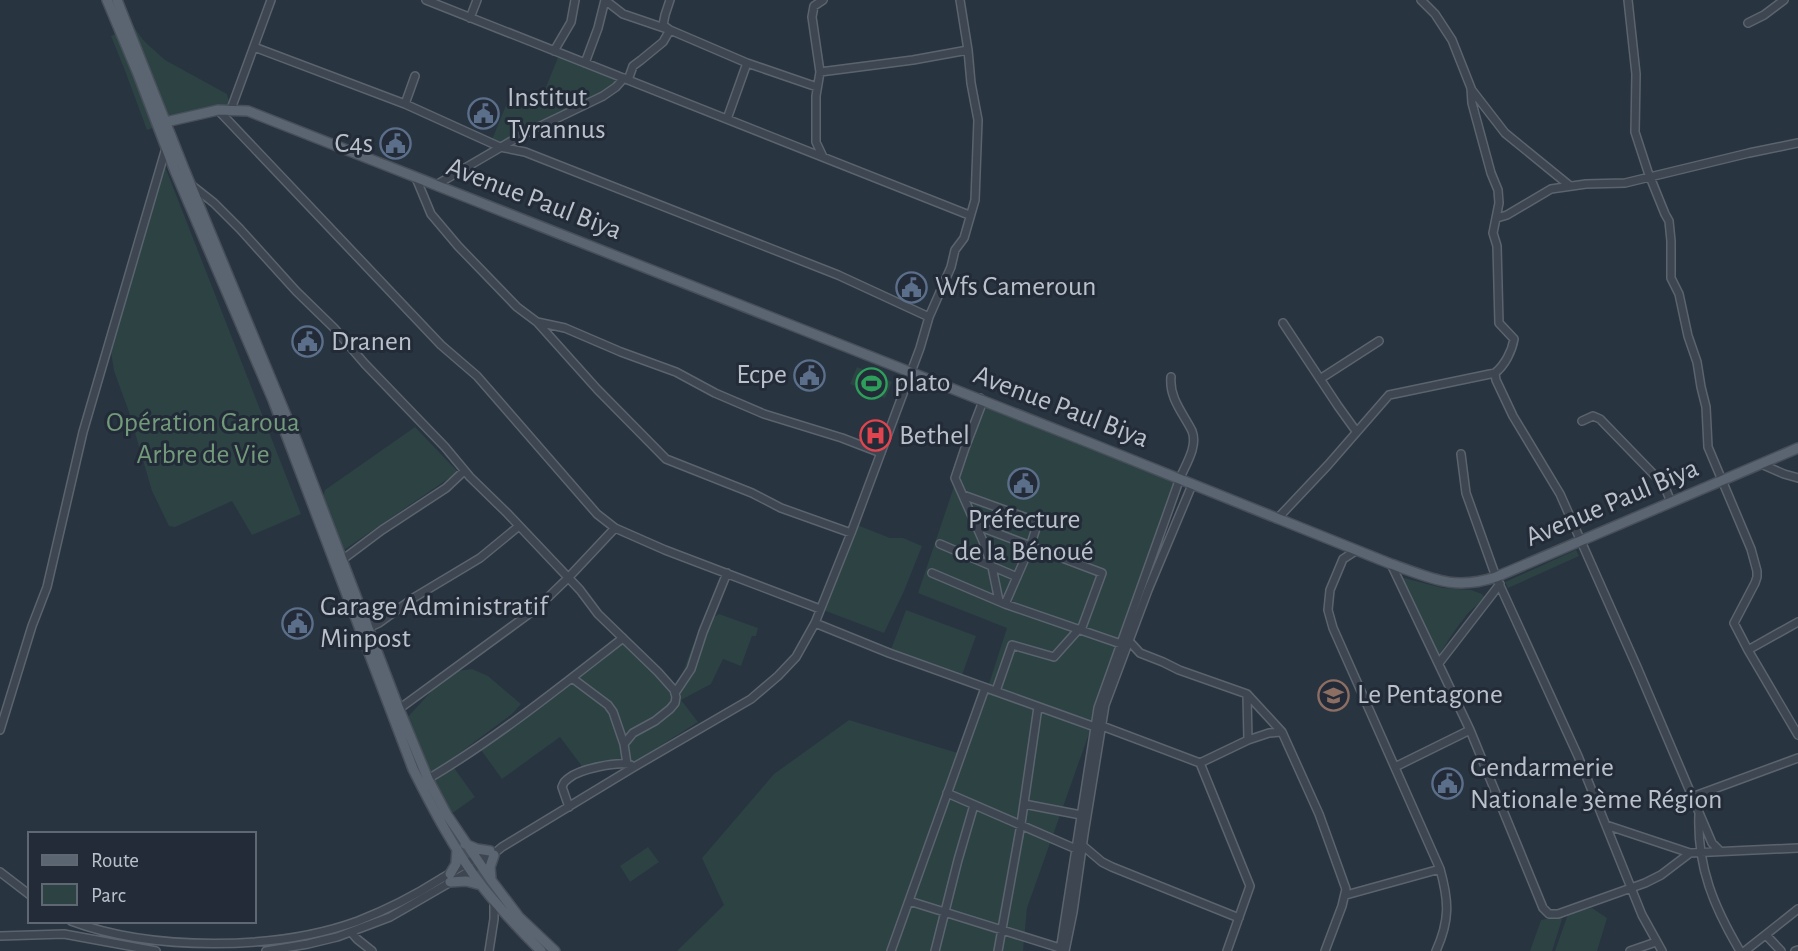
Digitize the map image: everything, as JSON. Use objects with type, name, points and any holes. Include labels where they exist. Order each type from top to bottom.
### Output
[{"type":"main road","points":[[107,0],[162,126],[172,138],[260,351],[399,709],[428,779],[461,845],[450,878],[481,884]]},
{"type":"main road","points":[[117,0],[162,126],[166,148],[273,400],[410,762],[433,809],[461,845],[481,884],[510,920],[541,951]]},
{"type":"main road","name":"Avenue Paul Biya","points":[[162,126],[218,110],[248,111],[1180,478],[1391,564],[1427,577],[1458,584],[1498,581],[1581,541],[1798,448]]},
{"type":"main road","points":[[172,138],[183,120]]},
{"type":"main road","points":[[461,845],[492,853],[491,880]]},
{"type":"main road","points":[[473,864],[491,880],[519,917],[555,951]]},
{"type":"street","points":[[231,109],[271,0]]},
{"type":"street","points":[[426,0],[970,215]]},
{"type":"street","points":[[470,18],[477,0]]},
{"type":"street","points":[[554,51],[570,22],[575,0]]},
{"type":"street","points":[[585,63],[606,0],[623,14],[670,30],[747,63],[817,87]]},
{"type":"street","points":[[670,0],[663,25],[670,30]]},
{"type":"street","points":[[823,0],[814,6],[812,17],[820,72],[815,115],[816,142],[823,157]]},
{"type":"street","points":[[266,951],[285,949],[351,932],[390,917],[569,807],[630,765],[751,699],[796,657],[815,623],[911,373],[929,317],[956,250],[964,238],[975,200],[978,120],[960,0]]},
{"type":"street","points":[[1421,0],[1448,32],[1471,88],[1505,133],[1570,186]]},
{"type":"street","points":[[1628,0],[1636,74],[1635,132],[1650,176],[1670,221],[1671,278],[1679,295],[1688,336],[1698,362],[1700,387],[1706,407],[1708,447],[1751,549],[1757,571],[1757,577],[1734,623],[1798,735]]},
{"type":"street","points":[[1748,23],[1784,0]]},
{"type":"street","points":[[436,185],[500,147],[603,96],[626,79],[633,66],[663,42],[670,30]]},
{"type":"street","points":[[254,47],[405,104],[500,147],[525,152],[838,275],[929,317]]},
{"type":"street","points":[[820,72],[968,50]]},
{"type":"street","points":[[727,119],[747,63]]},
{"type":"street","points":[[405,104],[415,76]]},
{"type":"street","points":[[1277,519],[1389,395],[1495,373],[1502,367],[1513,346],[1514,339],[1499,323],[1497,246],[1493,233],[1497,218],[1498,190],[1472,103],[1471,88]]},
{"type":"street","points":[[218,110],[440,345],[477,376],[597,514],[615,528],[665,550],[820,609]]},
{"type":"street","points":[[1497,218],[1507,215],[1544,192],[1570,186],[1621,183],[1798,143]]},
{"type":"street","points":[[0,730],[47,587],[83,432],[166,148]]},
{"type":"street","points":[[416,177],[436,220],[492,282],[537,322],[597,389],[666,459],[752,493],[781,508],[850,533]]},
{"type":"street","points":[[190,184],[240,229],[445,447],[464,471],[568,578],[598,614],[658,671],[675,693]]},
{"type":"street","points":[[537,322],[565,328],[676,372],[715,393],[764,414],[881,453]]},
{"type":"street","points":[[1283,323],[1356,431]]},
{"type":"street","points":[[1321,379],[1379,341]]},
{"type":"street","points":[[1495,373],[1513,416],[1551,478],[1581,541],[1712,843],[1720,851]]},
{"type":"street","points":[[1079,847],[1081,816],[1098,727],[1123,658],[1125,643],[1180,478],[1194,444],[1195,437],[1172,396],[1171,377]]},
{"type":"street","points":[[983,401],[956,478],[978,526],[1002,603]]},
{"type":"street","points":[[1582,421],[1593,416],[1601,419],[1664,485],[1671,502]]},
{"type":"street","points":[[1461,454],[1465,493],[1498,581],[1545,681],[1606,825],[1642,915],[1651,946]]},
{"type":"street","points":[[1761,464],[1798,478]]},
{"type":"street","points":[[342,560],[446,488],[464,471]]},
{"type":"street","points":[[909,901],[1063,950],[1098,727],[1098,708],[1192,485]]},
{"type":"street","points":[[963,495],[1038,522],[1017,578],[1002,603]]},
{"type":"street","points":[[368,628],[480,558],[519,526]]},
{"type":"street","points":[[978,526],[1102,573],[1080,630],[1054,657],[1012,645],[996,691]]},
{"type":"street","points":[[399,709],[537,608],[615,528]]},
{"type":"street","points":[[1339,542],[1343,559],[1330,590],[1329,616],[1440,869],[1448,907],[1436,951]]},
{"type":"street","points":[[940,544],[1017,578]]},
{"type":"street","points":[[1343,559],[1357,550]]},
{"type":"street","points":[[1391,564],[1470,730],[1543,908],[1549,914],[1558,914],[1632,889],[1661,874],[1690,853]]},
{"type":"street","points":[[624,744],[633,733],[655,721],[675,702],[675,693],[691,669],[727,573]]},
{"type":"street","points":[[932,573],[1002,603],[1125,643],[1140,653],[1190,674],[1247,694],[1282,732],[1345,883],[1346,895],[1325,951]]},
{"type":"street","points":[[1439,663],[1498,581]]},
{"type":"street","points":[[1748,650],[1798,622]]},
{"type":"street","points":[[815,623],[888,653],[1200,764],[1248,740],[1282,732]]},
{"type":"street","points":[[428,779],[505,727],[623,638]]},
{"type":"street","points":[[1123,658],[1140,653]]},
{"type":"street","points":[[572,677],[604,700],[613,712],[630,765]]},
{"type":"street","points":[[891,951],[985,688]]},
{"type":"street","points":[[1247,694],[1248,740]]},
{"type":"street","points":[[998,951],[1021,824],[1038,706]]},
{"type":"street","points":[[1395,767],[1470,730]]},
{"type":"street","points":[[1692,797],[1797,758]]},
{"type":"street","points":[[1200,764],[1250,886],[1227,951]]},
{"type":"street","points":[[569,807],[562,788],[575,774],[603,767],[630,765]]},
{"type":"street","points":[[947,793],[1079,847],[1112,867],[1239,918]]},
{"type":"street","points":[[1024,804],[1081,816]]},
{"type":"street","points":[[935,951],[974,805]]},
{"type":"street","points":[[1699,814],[1698,838],[1710,894],[1740,951]]},
{"type":"street","points":[[1606,825],[1690,853],[1798,848]]},
{"type":"street","points":[[1346,895],[1440,869]]},
{"type":"street","points":[[0,872],[28,893]]},
{"type":"street","points":[[76,923],[100,933],[140,941],[206,947],[268,944],[336,936],[359,921],[450,878]]},
{"type":"street","points":[[489,951],[494,901]]},
{"type":"street","points":[[1745,951],[1798,909]]},
{"type":"street","points":[[351,932],[372,951]]},
{"type":"street","points":[[0,936],[64,934],[156,951]]},
{"type":"street","points":[[1766,935],[1781,951]]},
{"type":"street","points":[[1630,951],[1651,946],[1662,951]]},
{"type":"green space","points":[[133,26],[144,41],[165,60],[227,94],[229,102],[226,108],[204,108],[147,130],[111,36]]},
{"type":"green space","points":[[559,55],[624,78],[616,87],[500,147],[491,142],[512,91],[540,102]]},
{"type":"green space","name":"Opération Garoua Arbre de Vie","points":[[164,164],[301,514],[252,535],[232,501],[175,527],[169,526],[152,491],[114,371],[111,351]]},
{"type":"green space","name":"plato","points":[[857,367],[892,382],[885,398],[850,384]]},
{"type":"green space","points":[[983,401],[1180,478],[1027,908],[1023,951],[677,951],[724,905],[702,858],[774,774],[849,720],[961,754],[987,690],[1007,628],[918,593]]},
{"type":"green space","points":[[415,427],[458,472],[338,554],[321,503],[325,490]]},
{"type":"green space","points":[[857,525],[890,538],[903,538],[922,546],[884,633],[823,610]]},
{"type":"green space","points":[[1576,550],[1579,556],[1508,588],[1505,582]]},
{"type":"green space","points":[[1400,577],[1443,588],[1471,590],[1484,597],[1459,624],[1436,661]]},
{"type":"green space","points":[[906,610],[976,636],[961,678],[890,652]]},
{"type":"green space","points":[[719,614],[758,628],[756,636],[752,636],[741,666],[723,659],[711,684],[681,700],[698,722],[625,768],[582,769],[560,737],[502,779],[481,750],[478,742],[621,640],[674,691],[699,633]]},
{"type":"green space","points":[[472,669],[488,676],[521,704],[512,714],[430,775],[404,721],[438,684],[457,671]]},
{"type":"green space","points":[[452,765],[475,797],[454,812],[448,813],[431,778]]},
{"type":"green space","points":[[648,847],[659,862],[630,882],[620,866]]},
{"type":"green space","points":[[1592,908],[1607,918],[1597,951],[1555,951],[1568,914]]},
{"type":"green space","points":[[1563,916],[1552,951],[1530,951],[1541,920]]},
{"type":"place","name":"Institut Tyrannus","points":[[484,114]]},
{"type":"place","name":"C4s","points":[[396,144]]},
{"type":"place","name":"Wfs Cameroun","points":[[912,287]]},
{"type":"place","name":"Dranen","points":[[308,342]]},
{"type":"place","name":"Ecpe","points":[[810,375]]},
{"type":"place","name":"plato","points":[[871,383]]},
{"type":"place","name":"Bethel","points":[[876,436]]},
{"type":"place","name":"Préfecture de la Bénoué","points":[[1024,483]]},
{"type":"place","name":"Garage Administratif Minpost","points":[[297,623]]},
{"type":"place","name":"Le Pentagone","points":[[1334,695]]},
{"type":"place","name":"Gendarmerie Nationale 3ème Région","points":[[1447,784]]}]
